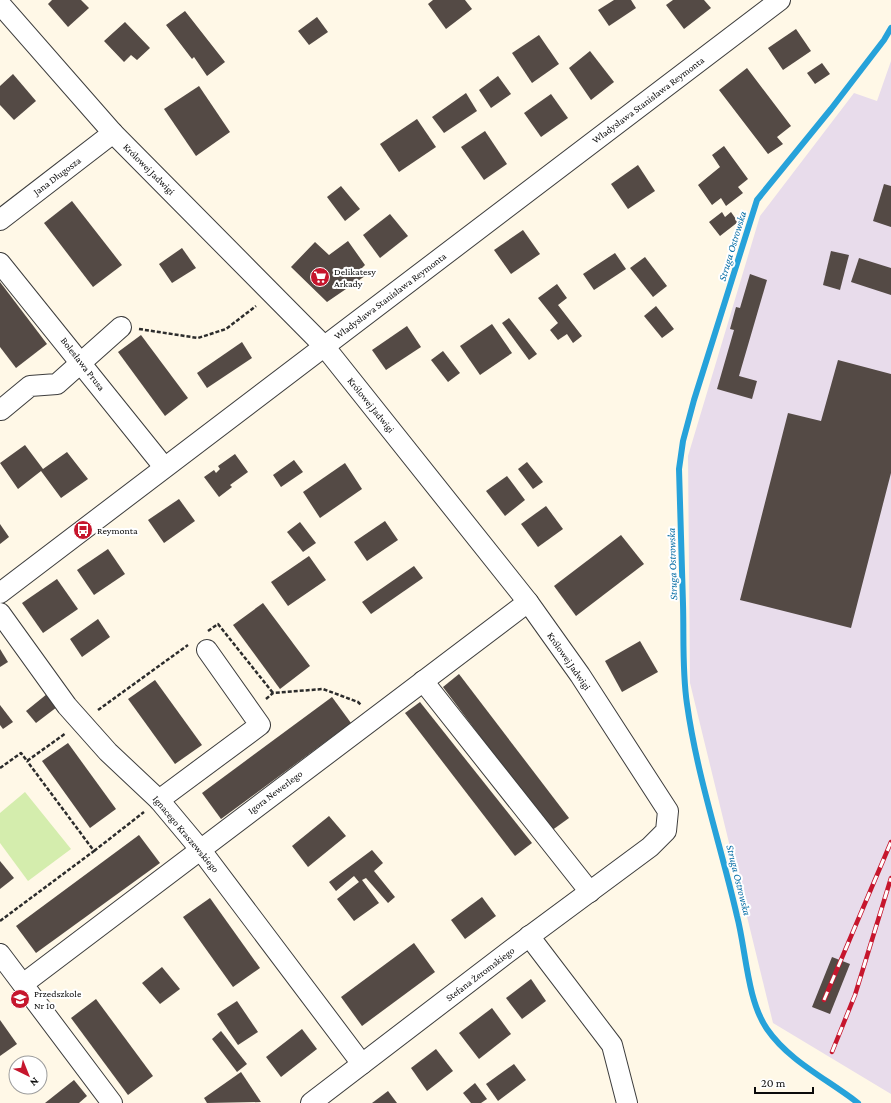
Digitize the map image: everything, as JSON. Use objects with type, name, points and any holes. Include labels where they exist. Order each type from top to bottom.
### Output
[{"type":"street","name":"Władysława Stanisława Reymonta","points":[[0,593],[780,0]]},
{"type":"street","name":"Królowej Jadwigi","points":[[0,4],[113,133],[324,346],[528,602],[580,675],[668,811],[666,831],[650,847]]},
{"type":"street","name":"Jana Długosza","points":[[0,220],[113,133]]},
{"type":"street","name":"Bolesława Prusa","points":[[0,263],[164,467]]},
{"type":"street","points":[[1,410],[30,386],[57,384],[121,327]]},
{"type":"street","name":"Igora Newerlego","points":[[23,984],[528,602]]},
{"type":"street","name":"Ignacego Kraszewskiego","points":[[0,613],[67,706],[108,752],[160,800],[200,849],[362,1064]]},
{"type":"street","points":[[160,800],[260,725],[202,641]]},
{"type":"street","points":[[424,681],[590,892]]},
{"type":"street","name":"Stefana Żeromskiego","points":[[311,1103],[529,936],[650,847]]},
{"type":"street","points":[[529,936],[612,1045],[627,1103]]},
{"type":"street","points":[[0,954],[112,1103]]},
{"type":"path","points":[[121,327],[198,338],[226,329],[255,306],[260,310]]},
{"type":"path","points":[[27,761],[81,722],[202,641],[218,624],[274,694]]},
{"type":"path","points":[[249,710],[274,694],[323,689],[358,702],[373,719]]},
{"type":"path","points":[[0,768],[21,753],[94,851]]},
{"type":"path","points":[[0,921],[160,800]]},
{"type":"shaded area","points":[[891,61],[891,1094],[773,1023],[690,683],[688,456],[760,216],[854,93],[877,101]]},
{"type":"green space","points":[[25,792],[71,849],[28,881],[0,843],[0,813]]},
{"type":"building","points":[[52,0],[81,0],[89,8],[68,27],[48,4]]},
{"type":"building","points":[[433,0],[465,0],[472,9],[446,29],[428,4]]},
{"type":"building","points":[[614,0],[631,0],[636,8],[609,26],[598,10]]},
{"type":"building","points":[[673,0],[704,0],[711,8],[684,29],[666,5]]},
{"type":"building","points":[[185,11],[225,62],[207,76],[194,57],[192,59],[166,25]]},
{"type":"building","points":[[317,17],[328,32],[309,45],[298,31]]},
{"type":"building","points":[[125,22],[150,48],[137,60],[131,55],[124,62],[104,41]]},
{"type":"building","points":[[796,29],[811,51],[783,70],[768,48]]},
{"type":"building","points":[[539,35],[559,64],[532,83],[512,53]]},
{"type":"building","points":[[590,51],[614,82],[591,100],[569,68]]},
{"type":"building","points":[[822,63],[830,74],[815,84],[807,73]]},
{"type":"building","points":[[747,68],[791,126],[777,137],[783,144],[768,154],[719,90]]},
{"type":"building","points":[[13,74],[36,101],[14,120],[0,105],[0,86]]},
{"type":"building","points":[[498,76],[511,94],[491,108],[479,90]]},
{"type":"building","points":[[199,86],[230,132],[196,156],[164,109]]},
{"type":"building","points":[[466,93],[477,111],[444,133],[432,117]]},
{"type":"building","points":[[551,94],[568,118],[541,137],[524,113]]},
{"type":"building","points":[[417,119],[436,147],[399,172],[380,144]]},
{"type":"building","points":[[485,131],[507,164],[484,180],[461,147]]},
{"type":"building","points":[[724,146],[748,179],[738,187],[743,193],[726,206],[721,198],[712,205],[698,185],[720,167],[712,155]]},
{"type":"building","points":[[638,165],[655,191],[628,209],[611,184]]},
{"type":"building","points":[[884,184],[891,186],[891,227],[873,221]]},
{"type":"building","points":[[341,186],[360,209],[345,221],[327,197]]},
{"type":"building","points":[[72,201],[122,265],[93,287],[44,223]]},
{"type":"building","points":[[722,212],[725,217],[731,212],[738,222],[720,236],[709,222]]},
{"type":"building","points":[[390,214],[408,236],[380,258],[363,235]]},
{"type":"building","points":[[523,230],[540,254],[511,274],[494,250]]},
{"type":"building","points":[[348,241],[365,265],[361,269],[365,276],[327,302],[291,267],[315,242],[329,255]]},
{"type":"building","points":[[182,248],[196,268],[172,283],[159,264]]},
{"type":"building","points":[[831,251],[849,255],[840,290],[823,285]]},
{"type":"building","points":[[615,253],[626,269],[594,290],[583,274]]},
{"type":"building","points":[[645,257],[667,286],[653,297],[630,268]]},
{"type":"building","points":[[859,258],[891,268],[891,295],[851,282]]},
{"type":"building","points":[[750,274],[767,280],[739,376],[757,381],[752,399],[717,389],[734,330],[730,329],[736,307],[740,308]]},
{"type":"building","points":[[0,282],[47,344],[16,368],[0,347]]},
{"type":"building","points":[[557,284],[567,298],[558,305],[582,336],[573,343],[567,334],[558,340],[550,330],[558,323],[538,298]]},
{"type":"building","points":[[656,306],[674,329],[662,338],[644,316]]},
{"type":"building","points":[[509,318],[537,354],[529,360],[502,323]]},
{"type":"building","points":[[492,324],[512,353],[480,375],[460,346]]},
{"type":"building","points":[[407,326],[421,347],[386,370],[372,350]]},
{"type":"building","points":[[141,335],[188,398],[165,416],[118,352]]},
{"type":"building","points":[[242,342],[252,358],[207,388],[197,373]]},
{"type":"building","points":[[443,351],[460,373],[448,382],[431,360]]},
{"type":"building","points":[[838,360],[891,374],[891,473],[851,628],[740,600],[788,413],[821,421]]},
{"type":"building","points":[[25,445],[43,469],[67,452],[88,479],[61,498],[41,471],[18,489],[0,463]]},
{"type":"building","points":[[235,454],[248,472],[230,485],[232,487],[219,497],[204,477],[214,470],[216,473],[220,469],[218,466]]},
{"type":"building","points":[[294,460],[303,472],[281,487],[273,475]]},
{"type":"building","points":[[527,462],[543,482],[533,489],[518,469]]},
{"type":"building","points":[[345,463],[362,489],[320,518],[303,492]]},
{"type":"building","points":[[507,476],[525,500],[505,516],[486,491]]},
{"type":"building","points":[[179,499],[195,521],[164,543],[148,520]]},
{"type":"building","points":[[546,506],[563,529],[538,547],[521,524]]},
{"type":"building","points":[[385,521],[398,540],[367,561],[354,542]]},
{"type":"building","points":[[300,522],[316,543],[303,552],[287,532]]},
{"type":"building","points":[[0,524],[9,537],[0,544]]},
{"type":"building","points":[[621,535],[644,564],[576,616],[554,586]]},
{"type":"building","points":[[108,549],[125,574],[94,595],[77,570]]},
{"type":"building","points":[[309,556],[326,580],[288,606],[271,582]]},
{"type":"building","points":[[414,566],[423,578],[371,614],[362,602]]},
{"type":"building","points":[[57,579],[78,609],[43,633],[22,603]]},
{"type":"building","points":[[263,603],[310,666],[280,689],[233,625]]},
{"type":"building","points":[[98,619],[110,637],[82,657],[70,639]]},
{"type":"building","points":[[640,641],[658,672],[622,692],[605,661]]},
{"type":"building","points":[[0,649],[8,662],[0,667]]},
{"type":"building","points":[[459,674],[569,818],[551,831],[443,687]]},
{"type":"building","points":[[155,680],[202,745],[175,764],[128,699]]},
{"type":"building","points":[[47,694],[57,707],[36,723],[26,711]]},
{"type":"building","points":[[332,697],[351,723],[221,819],[202,793]]},
{"type":"building","points":[[420,702],[532,843],[515,856],[405,713]]},
{"type":"building","points":[[0,705],[13,722],[3,729],[0,725]]},
{"type":"building","points":[[68,743],[116,809],[90,828],[42,761]]},
{"type":"building","points":[[329,816],[346,836],[308,867],[292,846]]},
{"type":"building","points":[[139,835],[160,863],[36,953],[16,926]]},
{"type":"building","points":[[372,850],[383,863],[374,871],[395,897],[388,903],[366,878],[362,880],[379,903],[354,921],[337,899],[359,882],[354,876],[336,891],[329,882]]},
{"type":"building","points":[[0,861],[14,878],[0,889]]},
{"type":"building","points":[[482,897],[496,916],[465,939],[451,920]]},
{"type":"building","points":[[210,898],[260,968],[233,987],[183,917]]},
{"type":"building","points":[[414,943],[435,972],[362,1026],[341,997]]},
{"type":"building","points":[[832,957],[850,964],[830,1014],[812,1007]]},
{"type":"building","points":[[162,967],[180,989],[160,1004],[142,983]]},
{"type":"building","points":[[531,979],[546,1001],[522,1019],[506,998]]},
{"type":"building","points":[[96,999],[153,1076],[128,1095],[71,1018]]},
{"type":"building","points":[[237,1001],[258,1032],[238,1045],[217,1014]]},
{"type":"building","points":[[492,1008],[511,1034],[479,1059],[459,1033]]},
{"type":"building","points":[[0,1020],[17,1044],[0,1056]]},
{"type":"building","points":[[302,1029],[317,1049],[281,1077],[266,1057]]},
{"type":"building","points":[[221,1031],[247,1064],[237,1072],[212,1039]]},
{"type":"building","points":[[436,1049],[453,1071],[427,1091],[411,1068]]},
{"type":"building","points":[[514,1064],[526,1080],[498,1101],[486,1084]]},
{"type":"building","points":[[241,1072],[261,1102],[207,1103],[204,1098]]},
{"type":"building","points":[[74,1080],[87,1096],[79,1103],[45,1103]]},
{"type":"building","points":[[475,1083],[487,1099],[481,1103],[471,1103],[463,1093]]},
{"type":"building","points":[[388,1091],[397,1103],[372,1103]]},
{"type":"waterway","name":"Struga Ostrowska","points":[[858,1103],[786,1051],[767,1029],[755,1004],[731,890],[697,758],[685,692],[679,469],[683,441],[694,400],[757,200],[831,109],[884,40],[891,28]]},
{"type":"railway","points":[[824,1000],[891,842]]},
{"type":"railway","points":[[832,1052],[855,995],[891,878]]},
{"type":"place","name":"Delikatesy Arkady","points":[[320,277]]},
{"type":"place","name":"Reymonta","points":[[83,530]]},
{"type":"place","name":"Przedszkole Nr 10","points":[[20,999]]}]
